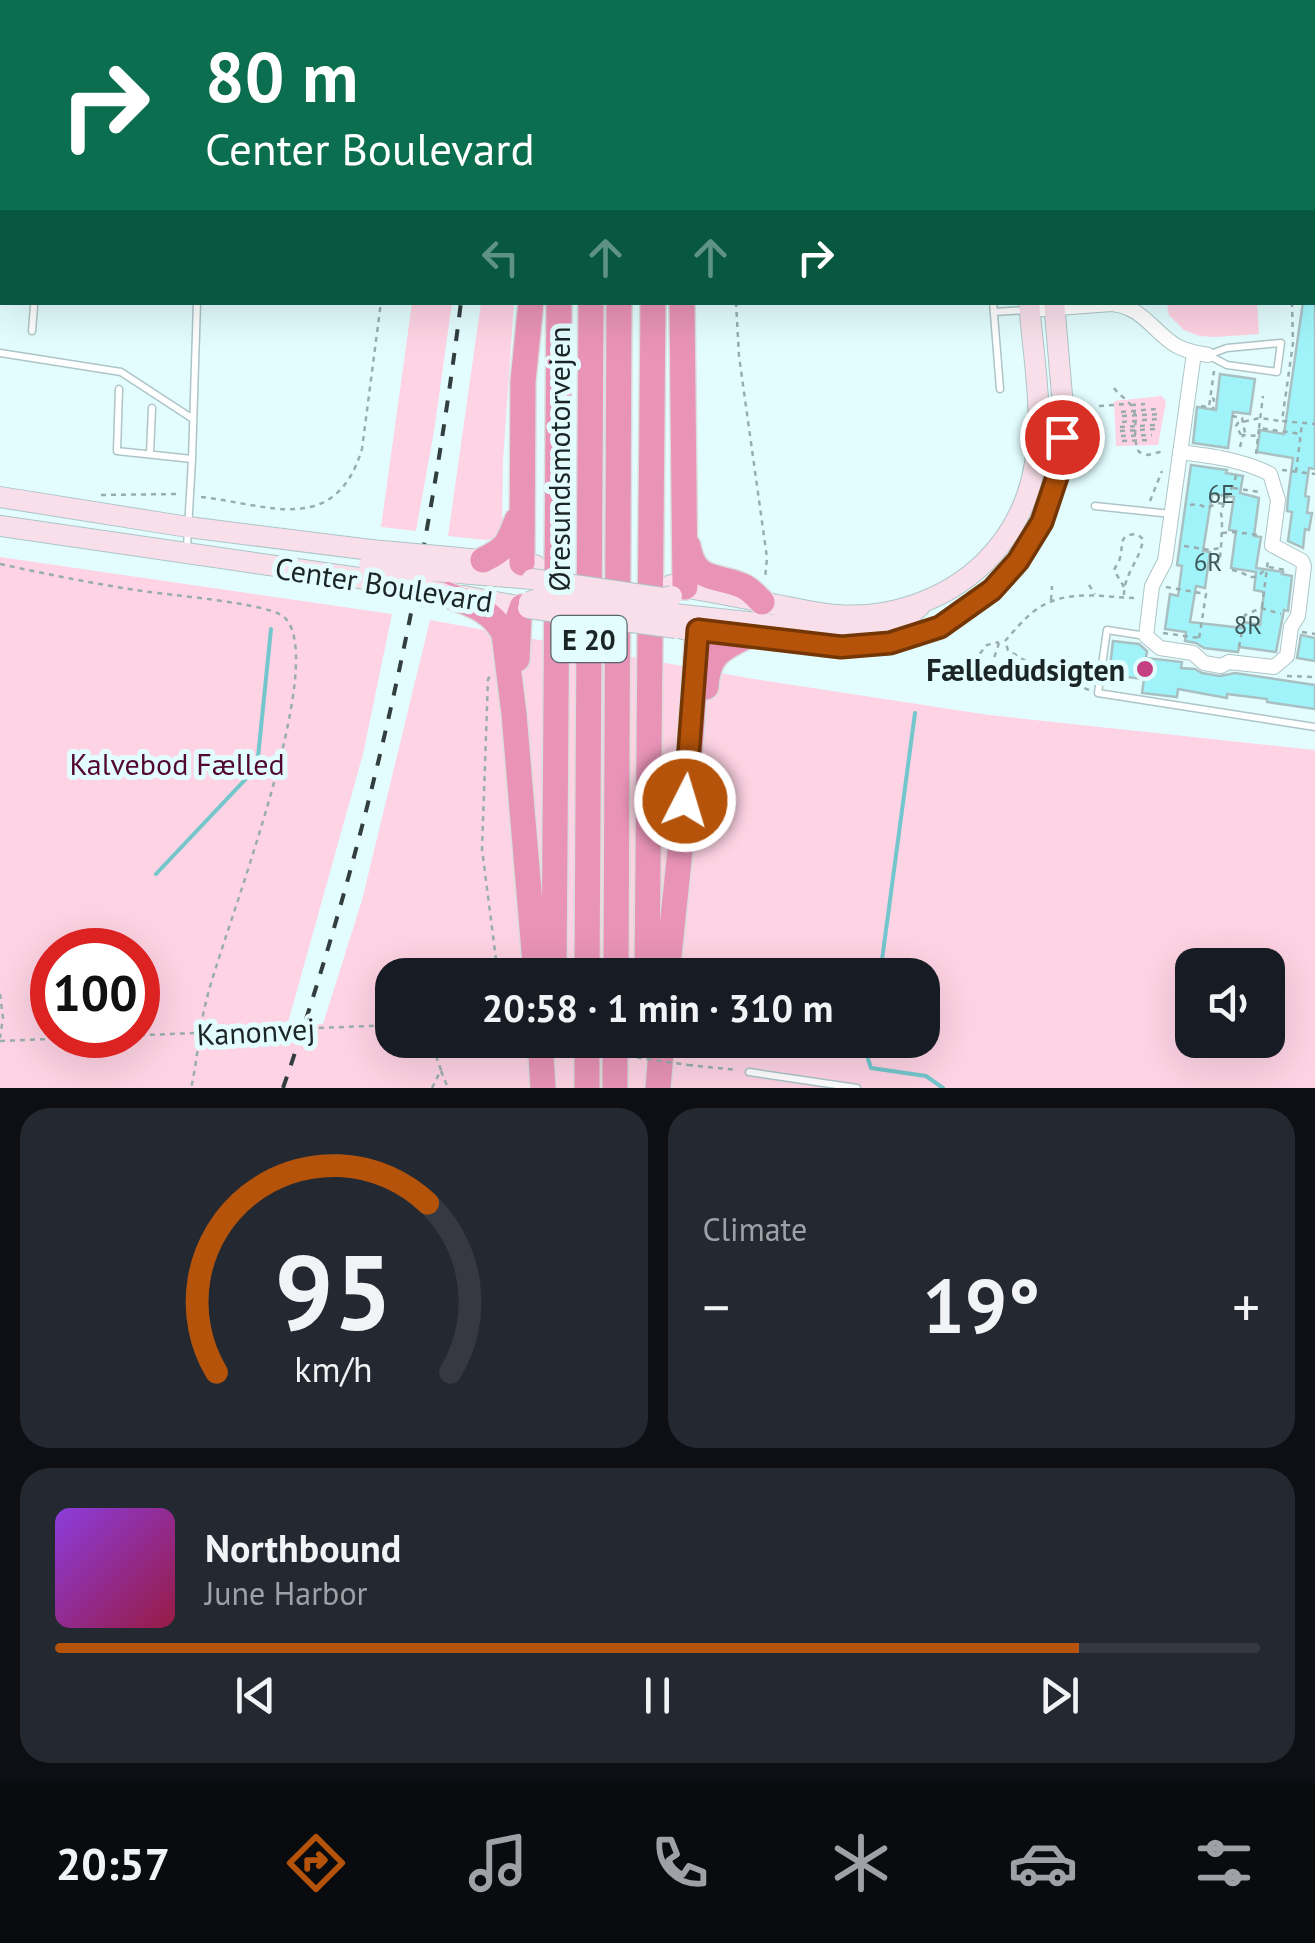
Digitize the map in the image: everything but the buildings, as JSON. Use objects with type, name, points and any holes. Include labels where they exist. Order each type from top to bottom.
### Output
[{"type":"highway","points":[[528,571],[520,511],[523,381],[532,305]]},
{"type":"highway","points":[[554,958],[559,305]]},
{"type":"highway","name":"Øresundsmotorvejen","points":[[587,958],[591,305]]},
{"type":"highway","name":"Øresundsmotorvejen","points":[[616,958],[619,305]]},
{"type":"highway","points":[[647,958],[653,305]]},
{"type":"highway","points":[[669,958],[678,874],[685,509],[682,305]]},
{"type":"highway","points":[[685,509],[694,566],[704,575],[746,587],[762,602]]},
{"type":"highway","points":[[483,560],[502,552],[520,511]]},
{"type":"highway","points":[[446,574],[498,622],[504,634],[535,958]]},
{"type":"highway","points":[[514,714],[520,616],[527,606]]},
{"type":"highway","points":[[678,874],[696,811],[707,668],[726,646],[747,636]]},
{"type":"highway","points":[[541,1058],[543,1088]]},
{"type":"highway","points":[[553,1058],[553,1088]]},
{"type":"highway","points":[[587,1058],[587,1088]]},
{"type":"highway","points":[[615,1058],[615,1088]]},
{"type":"highway","points":[[646,1058],[646,1088]]},
{"type":"highway","points":[[658,1088],[660,1058]]},
{"type":"street","name":"Center Boulevard","points":[[0,526],[281,566],[369,565],[446,574],[483,560],[682,608],[747,636],[841,647],[890,643],[940,627],[992,590],[1018,561],[1042,522],[1060,468],[1062,407],[1054,305]]},
{"type":"street","points":[[1030,306],[1054,305]]},
{"type":"street","points":[[1118,305],[1139,313],[1169,341],[1198,357],[1180,452],[1168,544],[1152,591],[1146,630],[1160,648],[1192,652],[1204,664],[1221,666],[1229,662],[1274,668],[1287,656],[1292,626],[1298,616],[1303,562],[1274,547],[1277,495],[1270,474],[1238,460],[1180,452]]},
{"type":"street","name":"Center Boulevard","points":[[0,497],[188,527],[369,565],[446,574],[527,606],[682,608],[762,602],[840,615],[880,614],[925,602],[956,586],[1002,544],[1024,507],[1036,463],[1039,408],[1030,306]]},
{"type":"street","points":[[976,570],[992,590]]},
{"type":"street","points":[[446,574],[528,571],[527,606]]},
{"type":"street","points":[[682,608],[786,626],[858,630],[901,623],[925,602]]},
{"type":"lane","points":[[187,554],[197,305]]},
{"type":"lane","points":[[993,305],[1000,389]]},
{"type":"lane","points":[[32,330],[34,306]]},
{"type":"lane","points":[[994,312],[1030,306]]},
{"type":"lane","points":[[1281,344],[1277,372],[1198,357],[1228,348],[1281,344]]},
{"type":"lane","points":[[0,354],[121,372],[193,419]]},
{"type":"lane","points":[[119,389],[116,451],[192,459]]},
{"type":"lane","points":[[150,454],[152,408]]},
{"type":"lane","points":[[1095,506],[1146,511],[1172,508]]},
{"type":"lane","points":[[1146,630],[1107,630],[1098,693],[1315,727]]},
{"type":"lane","points":[[749,1072],[857,1088]]},
{"type":"path","points":[[94,494],[190,495],[297,511],[316,506],[336,492],[353,472],[362,449],[381,305]]},
{"type":"path","points":[[736,305],[739,356],[767,558],[762,602]]},
{"type":"path","points":[[1146,305],[1152,310]]},
{"type":"path","points":[[1282,421],[1293,343],[1292,305]]},
{"type":"path","points":[[1198,357],[1211,366],[1227,365]]},
{"type":"path","points":[[1195,405],[1209,406],[1214,371]]},
{"type":"path","points":[[1114,388],[1133,421],[1152,438]]},
{"type":"path","points":[[1254,469],[1263,396]]},
{"type":"path","points":[[1210,398],[1214,399],[1213,409]]},
{"type":"path","points":[[1121,426],[1133,421],[1145,404]]},
{"type":"path","points":[[1099,406],[1133,421],[1157,425],[1133,421],[1121,426]]},
{"type":"path","points":[[1121,426],[1156,409]]},
{"type":"path","points":[[1121,426],[1161,414]]},
{"type":"path","points":[[1214,563],[1221,560],[1221,513],[1234,483],[1246,431],[1242,418],[1233,416],[1243,436]]},
{"type":"path","points":[[1236,424],[1260,418],[1315,424]]},
{"type":"path","points":[[1133,421],[1136,448],[1143,454],[1165,451],[1164,460]]},
{"type":"path","points":[[1296,472],[1302,422]]},
{"type":"path","points":[[1259,428],[1301,434]]},
{"type":"path","points":[[1243,436],[1258,436]]},
{"type":"path","points":[[1124,598],[1124,587],[1141,549],[1146,511],[1163,468]]},
{"type":"path","points":[[1270,474],[1283,470],[1315,474]]},
{"type":"path","points":[[1231,487],[1277,495]]},
{"type":"path","points":[[1172,508],[1225,505]]},
{"type":"path","points":[[1210,507],[1221,513]]},
{"type":"path","points":[[1124,587],[1114,570],[1122,541],[1134,533],[1142,536]]},
{"type":"path","points":[[1220,533],[1272,538]]},
{"type":"path","points":[[1168,544],[1221,550]]},
{"type":"path","points":[[1215,556],[1221,550]]},
{"type":"path","points":[[0,564],[142,591],[262,608],[282,614],[293,628],[297,655],[294,690],[281,762],[206,998],[191,1088]]},
{"type":"path","points":[[1268,567],[1303,572]]},
{"type":"path","points":[[1232,570],[1252,578],[1268,567]]},
{"type":"path","points":[[1262,608],[1268,567]]},
{"type":"path","points":[[1118,579],[1128,578]]},
{"type":"path","points":[[1089,585],[1096,595]]},
{"type":"path","points":[[1051,600],[1052,586]]},
{"type":"path","points":[[988,676],[1002,642],[1032,612],[1064,596],[1133,598],[1152,591],[1206,594],[1196,655]]},
{"type":"path","points":[[1237,663],[1244,616],[1262,608],[1298,616]]},
{"type":"path","points":[[1146,630],[1161,626],[1162,633],[1199,638]]},
{"type":"path","points":[[966,669],[987,645],[1002,642]]},
{"type":"path","points":[[1002,642],[1008,650],[1046,673],[1098,693]]},
{"type":"path","points":[[496,958],[482,849],[488,680],[497,668]]},
{"type":"path","points":[[1274,668],[1284,675],[1315,677]]},
{"type":"path","points":[[0,994],[0,1040]]},
{"type":"path","name":"Kanonvej","points":[[0,1040],[375,1026]]},
{"type":"path","points":[[436,1058],[448,1088]]},
{"type":"path","points":[[646,1058],[749,1072]]},
{"type":"path","points":[[432,1088],[441,1070]]},
{"type":"green space","points":[[412,305],[452,305],[416,531],[381,527]]},
{"type":"green space","points":[[481,305],[514,305],[502,532],[497,539],[485,540],[448,536]]},
{"type":"green space","points":[[1167,305],[1257,305],[1259,334],[1200,336],[1184,330],[1169,315]]},
{"type":"green space","points":[[1162,396],[1166,402],[1158,445],[1116,446],[1114,401]]},
{"type":"green space","name":"Kalvebod Fælled","points":[[0,557],[392,614],[363,754],[287,1026],[323,1024],[362,900],[430,620],[748,678],[989,715],[1315,750],[1315,1088],[0,1088]]},
{"type":"waterway","points":[[156,874],[257,767],[271,629]]},
{"type":"waterway","points":[[882,958],[915,713]]},
{"type":"waterway","points":[[868,1058],[871,1068],[926,1076],[943,1088]]},
{"type":"railway","points":[[283,1088],[343,896],[393,700],[432,502],[461,305]]},
{"type":"place","name":"Fælledudsigten","points":[[1145,669]]},
{"type":"route","points":[[685,801],[698,630],[841,647],[890,643],[940,627],[992,590],[1018,561],[1042,522],[1060,468],[1062,437]]}]
